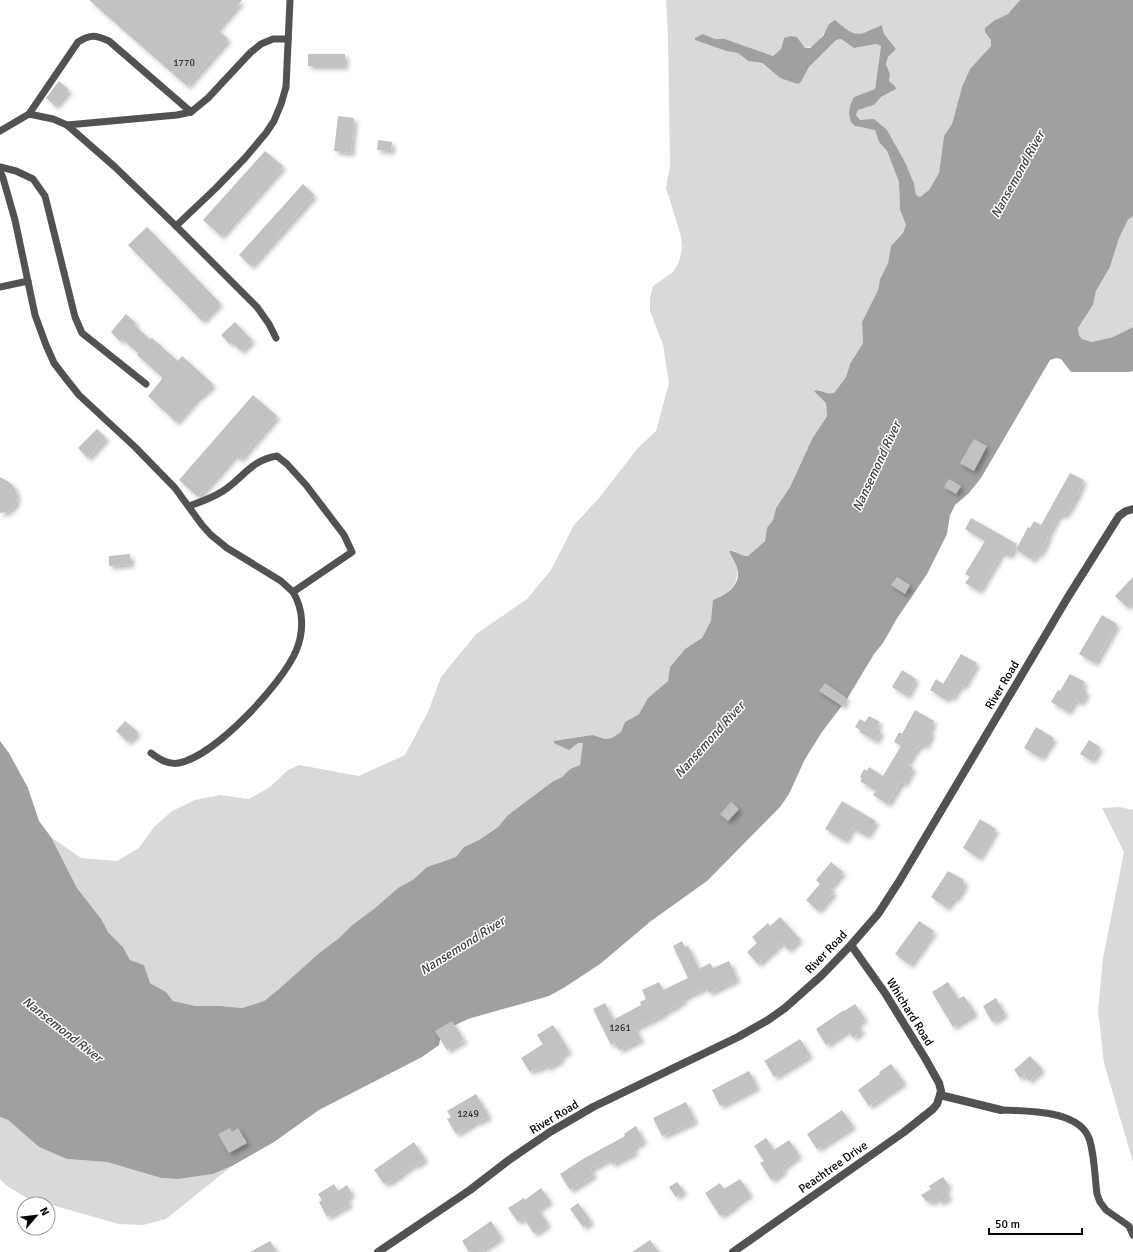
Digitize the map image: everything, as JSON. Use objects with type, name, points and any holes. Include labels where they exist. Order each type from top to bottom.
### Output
[{"type":"street","name":"River Road","points":[[378,1252],[470,1190],[509,1160],[550,1132],[593,1107],[738,1038],[785,1008],[816,981],[851,945],[878,914],[900,880],[1068,597],[1119,516],[1133,508]]},
{"type":"street","name":"Whichard Road","points":[[851,945],[885,993],[925,1058],[939,1082],[940,1096]]},
{"type":"street","points":[[940,1096],[1001,1110]]},
{"type":"street","name":"Peachtree Drive","points":[[732,1252],[904,1132],[933,1109],[940,1096]]},
{"type":"lane","points":[[176,226],[245,158],[266,134],[274,121],[286,87],[290,0]]},
{"type":"lane","points":[[0,131],[30,114],[78,42],[88,36],[99,37],[109,41],[191,112]]},
{"type":"lane","points":[[67,126],[177,115],[191,112],[208,98],[250,53],[262,44],[273,39],[288,39]]},
{"type":"lane","points":[[30,114],[53,119],[67,126],[116,167],[257,307],[269,324],[276,338]]},
{"type":"lane","points":[[0,167],[16,171],[33,179],[45,196],[74,317],[82,332],[146,384]]},
{"type":"lane","points":[[0,171],[15,220],[35,316],[54,363],[83,398],[176,488],[202,525],[211,535],[227,548],[281,581],[293,592],[299,601],[302,614],[300,638],[296,650],[289,664],[270,690],[249,713],[226,735],[208,748],[187,760],[177,763],[168,762],[160,760],[151,753]]},
{"type":"lane","points":[[0,287],[28,281]]},
{"type":"lane","points":[[189,506],[210,498],[224,490],[259,461],[277,456],[287,464],[306,485],[344,535],[352,552],[293,592]]},
{"type":"lane","points":[[1001,1110],[1052,1114],[1071,1119],[1079,1124],[1087,1134],[1090,1143],[1097,1194],[1100,1202],[1106,1210],[1129,1226],[1133,1235]]},
{"type":"shaded area","points":[[666,0],[1020,0],[1008,14],[995,20],[985,32],[991,40],[991,46],[970,69],[962,87],[952,124],[944,136],[939,173],[929,190],[920,197],[916,195],[908,169],[887,130],[860,120],[856,115],[858,110],[874,105],[881,97],[896,89],[895,86],[889,81],[890,74],[886,64],[888,57],[896,49],[884,34],[882,25],[867,32],[857,34],[848,31],[835,21],[818,41],[810,47],[805,48],[797,37],[784,38],[781,49],[773,56],[725,39],[715,39],[703,34],[695,40],[726,51],[738,53],[748,61],[761,63],[780,78],[801,82],[809,67],[836,40],[841,39],[854,48],[876,44],[881,46],[875,89],[854,97],[855,126],[875,130],[879,142],[887,151],[899,182],[900,210],[906,225],[903,233],[891,246],[888,263],[880,279],[878,290],[862,322],[863,343],[850,364],[846,377],[834,393],[831,394],[819,390],[826,403],[827,416],[812,439],[790,487],[776,508],[773,520],[767,529],[765,541],[748,556],[742,556],[733,550],[737,568],[736,580],[734,585],[729,590],[714,600],[711,621],[702,638],[685,649],[670,667],[668,681],[648,698],[639,714],[625,722],[622,732],[612,738],[605,739],[593,735],[578,743],[584,743],[580,765],[570,769],[562,777],[552,782],[508,815],[498,827],[479,840],[464,847],[456,857],[427,867],[414,879],[398,888],[351,926],[339,938],[318,954],[264,1001],[242,1008],[196,1006],[173,1001],[166,992],[150,983],[144,965],[130,960],[123,947],[108,932],[102,920],[77,888],[51,837],[81,858],[117,861],[139,848],[154,827],[172,811],[195,800],[220,795],[249,799],[270,787],[288,770],[299,765],[359,776],[405,755],[428,712],[441,677],[476,634],[527,599],[551,570],[574,525],[599,498],[638,448],[656,431],[669,383],[663,345],[650,311],[650,298],[653,286],[673,272],[679,262],[682,249],[681,236],[666,188],[670,165]]},
{"type":"shaded area","points":[[1133,216],[1133,327],[1113,337],[1092,342],[1082,339],[1079,335],[1078,328],[1093,305],[1096,291],[1110,267],[1119,238],[1128,220]]},
{"type":"shaded area","points":[[1120,807],[1133,810],[1133,1162],[1104,1063],[1098,1011],[1103,958],[1124,852],[1102,808]]},
{"type":"shaded area","points":[[0,1117],[8,1120],[39,1147],[67,1159],[107,1162],[161,1178],[178,1179],[213,1174],[232,1166],[166,1219],[143,1225],[119,1224],[56,1206],[56,1196],[24,1196],[7,1186],[0,1179]]},
{"type":"water","name":"Nansemond River","points":[[1020,0],[1133,0],[1133,216],[1128,220],[1119,238],[1110,267],[1096,291],[1093,305],[1078,328],[1079,335],[1082,339],[1092,342],[1113,337],[1133,327],[1133,371],[1071,372],[1061,359],[1056,358],[1050,360],[981,478],[969,493],[955,505],[950,515],[947,534],[927,574],[896,620],[883,643],[874,654],[847,699],[822,732],[805,759],[789,794],[780,807],[707,881],[651,921],[600,964],[565,987],[549,996],[468,1019],[445,1030],[441,1034],[439,1045],[422,1057],[319,1110],[274,1142],[232,1166],[213,1174],[178,1179],[161,1178],[107,1162],[67,1159],[39,1147],[8,1120],[0,1117],[0,741],[9,753],[28,788],[39,821],[51,837],[77,888],[102,920],[108,932],[123,947],[130,960],[144,965],[150,983],[166,992],[173,1001],[196,1006],[242,1008],[264,1001],[318,954],[339,938],[351,926],[398,888],[414,879],[427,867],[456,857],[464,847],[479,840],[498,827],[508,815],[552,782],[562,777],[570,769],[580,765],[583,743],[578,743],[569,750],[554,743],[554,741],[593,735],[605,739],[612,738],[621,732],[625,722],[639,714],[648,698],[668,681],[670,667],[685,649],[702,638],[711,621],[713,600],[728,592],[735,584],[738,574],[737,568],[729,551],[734,551],[748,556],[765,541],[767,528],[773,520],[776,508],[790,487],[812,439],[827,416],[826,403],[814,391],[834,393],[846,377],[850,364],[863,343],[862,322],[878,290],[880,279],[888,263],[891,246],[903,233],[906,225],[900,210],[899,182],[887,151],[879,142],[875,130],[855,126],[851,122],[849,114],[850,106],[854,97],[875,89],[881,46],[876,44],[854,48],[841,39],[836,40],[809,67],[801,82],[798,84],[780,78],[762,63],[748,61],[738,53],[726,51],[695,40],[695,38],[703,34],[715,39],[725,39],[773,56],[781,49],[784,38],[791,36],[797,37],[805,48],[810,48],[823,36],[829,24],[835,20],[848,30],[857,34],[867,32],[882,25],[884,34],[896,49],[888,57],[886,64],[890,74],[889,81],[895,86],[896,89],[881,97],[874,105],[858,110],[856,115],[860,120],[874,119],[887,130],[906,164],[914,184],[916,195],[920,197],[929,190],[939,173],[944,136],[952,124],[962,87],[970,69],[991,46],[991,40],[985,32],[985,28],[995,20],[1008,14]]},
{"type":"building","points":[[89,0],[242,0],[217,29],[228,39],[187,86]]},
{"type":"building","points":[[308,54],[345,54],[345,66],[308,66]]},
{"type":"building","points":[[59,81],[69,90],[55,106],[46,98]]},
{"type":"building","points":[[338,116],[354,118],[351,153],[334,151]]},
{"type":"building","points":[[378,140],[392,142],[391,151],[377,150]]},
{"type":"building","points":[[265,151],[283,166],[221,236],[203,220]]},
{"type":"building","points":[[303,184],[314,195],[251,266],[239,255]]},
{"type":"building","points":[[147,227],[220,303],[202,321],[128,245]]},
{"type":"building","points":[[126,314],[136,323],[134,325],[150,339],[152,338],[178,361],[182,356],[213,384],[201,396],[200,395],[176,422],[148,396],[162,377],[137,355],[138,353],[122,339],[120,341],[111,332]]},
{"type":"building","points":[[235,322],[252,340],[241,351],[232,342],[230,344],[221,335]]},
{"type":"building","points":[[253,395],[277,416],[240,459],[235,455],[198,497],[179,480]]},
{"type":"building","points":[[97,429],[106,438],[88,458],[78,448]]},
{"type":"building","points":[[974,439],[987,446],[974,471],[960,463]]},
{"type":"building","points":[[1070,473],[1084,480],[1079,489],[1080,490],[1067,513],[1066,512],[1063,516],[1059,514],[1040,554],[1037,552],[1033,560],[1016,550],[1028,527],[1030,528],[1034,521],[1041,525]]},
{"type":"building","points":[[0,477],[14,487],[17,497],[15,505],[7,512],[0,513]]},
{"type":"building","points":[[949,479],[961,486],[956,494],[944,487]]},
{"type":"building","points":[[971,518],[1017,544],[1009,556],[1002,552],[979,591],[965,583],[970,577],[965,574],[985,541],[965,529]]},
{"type":"building","points":[[130,554],[131,564],[109,566],[109,556]]},
{"type":"building","points":[[897,577],[910,585],[905,594],[891,585]]},
{"type":"building","points":[[1133,577],[1133,602],[1127,607],[1115,596]]},
{"type":"building","points":[[1102,615],[1117,624],[1095,663],[1079,654]]},
{"type":"building","points":[[961,654],[977,663],[963,687],[960,685],[952,698],[948,696],[946,700],[930,690],[936,679],[943,684]]},
{"type":"building","points":[[902,670],[916,679],[907,696],[892,687]]},
{"type":"building","points":[[1070,674],[1085,682],[1081,688],[1087,692],[1081,703],[1075,700],[1068,712],[1051,702],[1058,690],[1060,691]]},
{"type":"building","points":[[825,683],[847,698],[842,706],[819,691]]},
{"type":"building","points":[[915,710],[934,721],[929,731],[932,733],[925,746],[921,744],[919,747],[918,746],[907,764],[913,768],[904,784],[901,782],[888,804],[873,795],[876,791],[860,781],[862,779],[860,777],[864,769],[867,771],[869,767],[883,776],[901,746],[894,742],[899,732],[902,734]]},
{"type":"building","points":[[869,716],[880,722],[876,728],[881,731],[876,741],[860,732],[860,730],[855,727],[860,719],[865,722]]},
{"type":"building","points":[[125,721],[138,732],[128,742],[116,731]]},
{"type":"building","points":[[1036,727],[1054,738],[1041,758],[1024,748]]},
{"type":"building","points":[[1089,740],[1100,747],[1092,761],[1080,754]]},
{"type":"building","points":[[842,801],[876,821],[867,836],[852,828],[845,841],[825,829]]},
{"type":"building","points":[[731,802],[739,809],[728,821],[720,814]]},
{"type":"building","points":[[980,819],[996,829],[979,858],[963,848]]},
{"type":"building","points":[[831,862],[843,872],[829,888],[834,892],[818,911],[806,900],[820,884],[816,880]]},
{"type":"building","points":[[948,871],[964,880],[963,882],[965,884],[955,900],[953,898],[947,908],[931,897]]},
{"type":"building","points":[[780,917],[800,939],[788,950],[782,942],[758,964],[747,952],[757,943],[752,937],[768,923],[770,926]]},
{"type":"building","points":[[919,921],[934,931],[910,965],[895,954]]},
{"type":"building","points":[[682,941],[685,947],[688,946],[699,969],[710,963],[713,968],[729,961],[737,979],[709,993],[706,987],[683,998],[684,1001],[664,1012],[664,1014],[635,1028],[641,1039],[619,1050],[615,1043],[611,1045],[593,1009],[605,1003],[613,1020],[641,1005],[640,1002],[646,999],[642,990],[659,982],[663,990],[688,978],[673,946]]},
{"type":"building","points":[[948,982],[958,999],[964,996],[975,1013],[953,1027],[932,992]]},
{"type":"building","points":[[996,998],[1005,1014],[992,1022],[983,1006]]},
{"type":"building","points":[[855,1004],[865,1019],[857,1024],[862,1031],[853,1038],[848,1030],[826,1045],[816,1029]]},
{"type":"building","points":[[452,1021],[464,1040],[447,1050],[435,1031]]},
{"type":"building","points":[[553,1025],[569,1051],[560,1056],[562,1059],[547,1068],[546,1065],[536,1070],[535,1068],[530,1072],[521,1058],[543,1044],[537,1035]]},
{"type":"building","points":[[800,1039],[810,1055],[774,1077],[764,1060]]},
{"type":"building","points":[[1030,1056],[1042,1069],[1029,1081],[1024,1075],[1020,1078],[1014,1070]]},
{"type":"building","points":[[891,1064],[904,1082],[869,1106],[858,1090]]},
{"type":"building","points":[[749,1071],[757,1087],[720,1106],[712,1090]]},
{"type":"building","points":[[476,1094],[489,1116],[478,1122],[477,1121],[456,1134],[447,1119],[451,1117],[447,1111]]},
{"type":"building","points":[[686,1102],[695,1121],[662,1136],[653,1118]]},
{"type":"building","points":[[842,1110],[853,1126],[817,1149],[807,1134]]},
{"type":"building","points":[[636,1126],[644,1141],[633,1147],[635,1152],[612,1164],[609,1159],[590,1169],[594,1175],[570,1190],[560,1174],[583,1159],[625,1136],[624,1134]]},
{"type":"building","points":[[230,1128],[232,1132],[238,1128],[247,1143],[229,1153],[218,1134]]},
{"type":"building","points":[[766,1138],[774,1150],[789,1140],[799,1155],[782,1168],[784,1171],[771,1180],[760,1163],[764,1161],[754,1146]]},
{"type":"building","points":[[414,1142],[425,1159],[415,1166],[414,1164],[389,1183],[387,1182],[384,1184],[374,1170]]},
{"type":"building","points":[[943,1177],[949,1186],[945,1189],[949,1197],[940,1203],[938,1198],[932,1202],[926,1201],[921,1195],[931,1189],[929,1186]]},
{"type":"building","points":[[740,1179],[750,1194],[720,1216],[705,1193],[720,1183],[724,1189]]},
{"type":"building","points":[[677,1182],[684,1191],[676,1197],[669,1187]]},
{"type":"building","points":[[334,1184],[338,1191],[347,1185],[352,1194],[346,1198],[350,1204],[327,1217],[319,1202],[322,1200],[318,1194]]},
{"type":"building","points":[[541,1188],[550,1201],[538,1209],[548,1224],[534,1234],[524,1218],[518,1222],[508,1208],[524,1198],[525,1200]]},
{"type":"building","points":[[578,1203],[591,1221],[583,1227],[570,1209]]},
{"type":"building","points":[[491,1221],[501,1237],[479,1252],[469,1252],[462,1241]]},
{"type":"building","points":[[650,1240],[659,1252],[632,1252]]},
{"type":"building","points":[[270,1241],[277,1252],[250,1252]]}]
